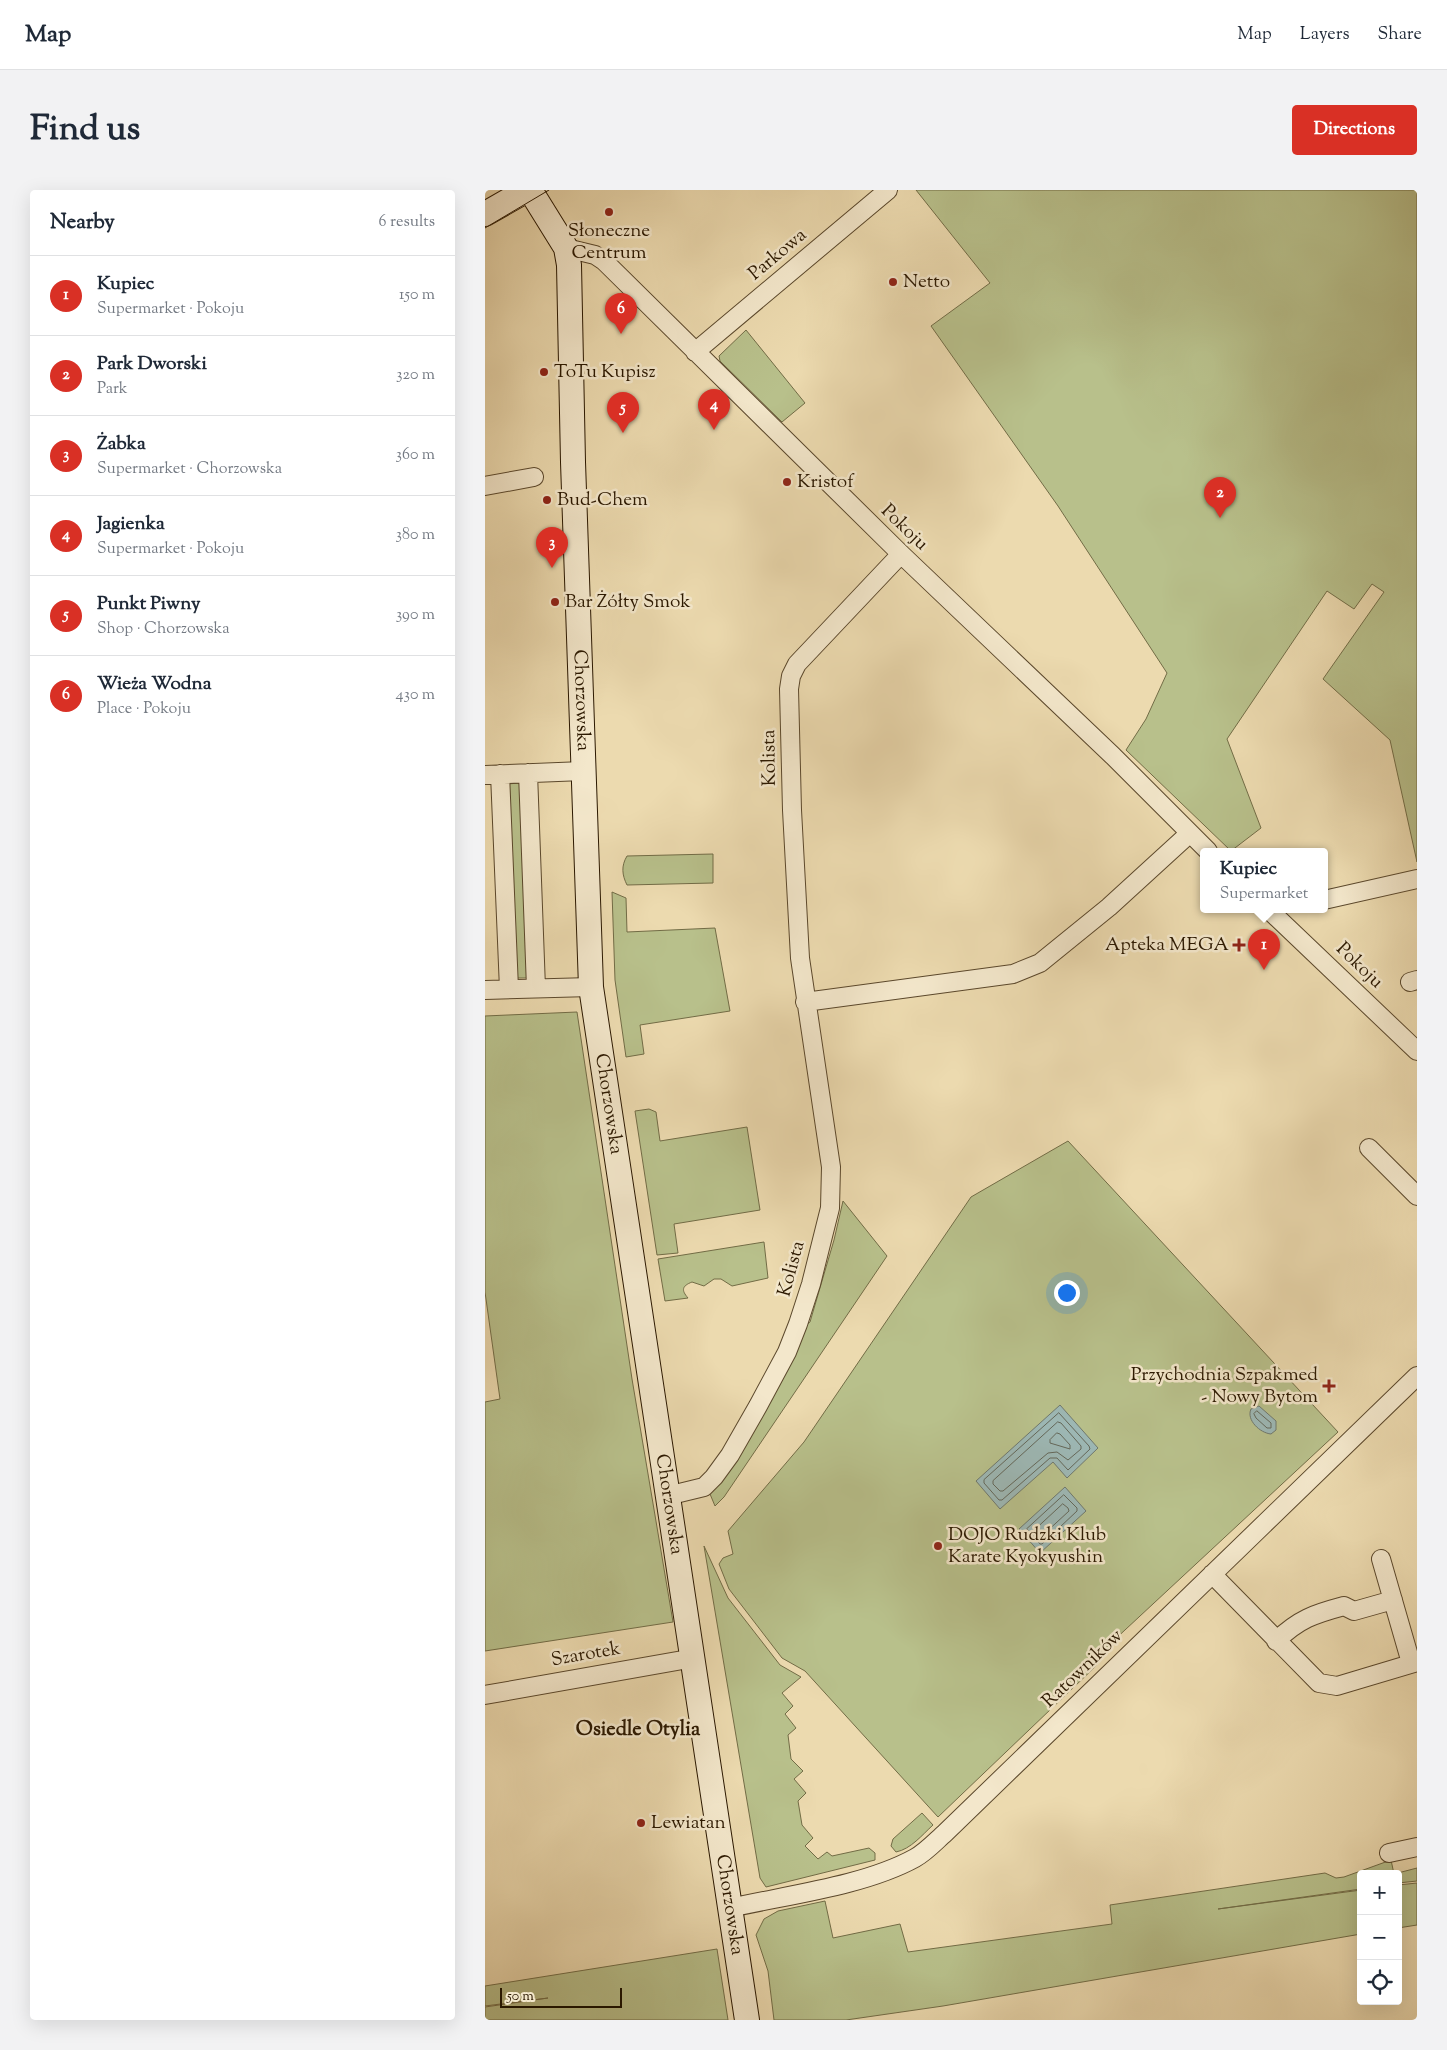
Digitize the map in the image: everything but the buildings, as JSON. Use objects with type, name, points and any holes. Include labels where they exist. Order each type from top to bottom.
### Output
[{"type":"street","points":[[485,214],[528,190]]},
{"type":"street","name":"Chorzowska","points":[[528,190],[566,248],[571,291],[572,439],[579,581],[583,772],[591,987],[667,1496],[694,1658],[747,2020]]},
{"type":"street","name":"Parkowa","points":[[695,352],[888,190]]},
{"type":"street","name":"Pokoju","points":[[566,248],[595,255],[604,261],[901,554],[1105,749],[1205,848]]},
{"type":"street","points":[[485,486],[534,477]]},
{"type":"street","name":"Kolista","points":[[667,1496],[704,1487],[730,1455],[787,1352],[811,1284],[830,1208],[831,1166],[805,1002],[800,958],[792,810],[789,688],[791,676],[797,664],[901,554]]},
{"type":"street","points":[[509,989],[493,774],[583,772]]},
{"type":"street","points":[[528,773],[536,988]]},
{"type":"street","points":[[805,1002],[1013,974],[1040,964],[1109,907],[1190,834]]},
{"type":"street","points":[[1328,899],[1417,879]]},
{"type":"street","name":"Pokoju","points":[[1278,913],[1417,1052]]},
{"type":"street","points":[[485,990],[591,987]]},
{"type":"street","points":[[1369,1148],[1417,1196]]},
{"type":"street","name":"Ratowników","points":[[730,1908],[857,1880],[888,1871],[917,1857],[945,1833],[1417,1376]]},
{"type":"street","points":[[1212,1574],[1319,1683],[1337,1686],[1414,1662],[1381,1559]]},
{"type":"street","points":[[1276,1641],[1289,1629],[1311,1615],[1344,1606],[1354,1611],[1393,1600]]},
{"type":"street","name":"Szarotek","points":[[485,1695],[694,1658]]},
{"type":"street","points":[[1389,1853],[1417,1847]]},
{"type":"green space","points":[[916,190],[1417,190],[1417,862],[1390,740],[1323,679],[1384,592],[1372,584],[1354,609],[1327,591],[1227,739],[1261,828],[1235,848],[1228,848],[1126,750],[1146,719],[1167,673],[1058,506],[931,326],[990,283]]},
{"type":"green space","points":[[746,330],[805,403],[782,422],[720,361],[719,356]]},
{"type":"green space","points":[[521,783],[528,978],[512,978],[506,784]]},
{"type":"green space","points":[[713,854],[713,883],[627,885],[624,878],[623,867],[627,856]]},
{"type":"green space","points":[[612,892],[626,898],[627,932],[715,928],[730,1011],[640,1025],[644,1054],[626,1057],[615,980]]},
{"type":"green space","points":[[577,1012],[632,1379],[673,1622],[485,1651],[485,1402],[500,1399],[485,1292],[485,1016]]},
{"type":"green space","points":[[649,1109],[656,1112],[660,1141],[747,1127],[760,1210],[674,1224],[678,1253],[657,1255],[635,1111]]},
{"type":"green space","points":[[1068,1141],[1338,1432],[1097,1656],[1093,1661],[1097,1665],[938,1817],[805,1671],[782,1658],[729,1589],[719,1564],[723,1558],[733,1554],[728,1531],[804,1442],[971,1197]]},
{"type":"green space","points":[[843,1201],[887,1256],[724,1497],[715,1506],[710,1494],[728,1467],[804,1327],[810,1322],[834,1240]]},
{"type":"green space","points":[[764,1242],[768,1278],[732,1286],[721,1279],[714,1279],[704,1286],[692,1282],[684,1288],[684,1293],[688,1298],[665,1301],[658,1259]]},
{"type":"green space","points":[[704,1546],[728,1598],[780,1665],[801,1677],[782,1693],[793,1706],[785,1714],[796,1728],[788,1735],[791,1759],[803,1771],[794,1779],[806,1793],[798,1801],[802,1825],[813,1838],[805,1846],[818,1859],[827,1852],[832,1856],[869,1848],[875,1853],[875,1860],[766,1887],[760,1878]]},
{"type":"green space","points":[[922,1813],[933,1825],[911,1845],[896,1852],[891,1846],[893,1839]]},
{"type":"green space","points":[[1391,1860],[1393,1870],[1363,1870]]},
{"type":"green space","points":[[1417,1868],[1417,1881],[1402,1883],[1402,1872]]},
{"type":"green space","points":[[1357,1872],[1357,1890],[1218,1909],[1357,1891],[1357,1935],[943,2006],[846,2020],[774,2020],[768,1971],[756,1935],[764,1919],[778,1911],[825,1901],[833,1938],[900,1924],[908,1952],[1112,1924],[1110,1905],[1325,1873],[1336,1878]]},
{"type":"green space","points":[[1417,1883],[1417,1925],[1402,1927],[1402,1885]]},
{"type":"green space","points":[[717,1949],[728,2020],[485,2020],[485,2007],[548,1998],[485,2006],[485,1986]]},
{"type":"water","points":[[1060,1405],[1098,1448],[1067,1478],[1053,1462],[1000,1509],[976,1481]]},
{"type":"water","points":[[1259,1406],[1276,1421],[1276,1430],[1271,1434],[1259,1429],[1250,1417],[1251,1409]]},
{"type":"water","points":[[1065,1487],[1086,1511],[1040,1553],[1019,1529]]},
{"type":"tram line","points":[[485,228],[549,190]]},
{"type":"place","name":"Słoneczne Centrum","points":[[609,212]]},
{"type":"place","name":"Netto","points":[[893,282]]},
{"type":"place","name":"Wieża Wodna","points":[[621,334]]},
{"type":"place","name":"ToTu Kupisz","points":[[544,372]]},
{"type":"place","name":"Jagienka","points":[[714,430]]},
{"type":"place","name":"Punkt Piwny","points":[[623,433]]},
{"type":"place","name":"Kristof","points":[[787,482]]},
{"type":"place","name":"Bud-Chem","points":[[547,500]]},
{"type":"place","name":"Park Dworski","points":[[1220,518]]},
{"type":"place","name":"Żabka","points":[[552,568]]},
{"type":"place","name":"Bar Żółty Smok","points":[[555,602]]},
{"type":"place","name":"Apteka MEGA","points":[[1239,945]]},
{"type":"place","name":"Kupiec","points":[[1264,970]]},
{"type":"place","name":"Przychodnia Szpakmed - Nowy Bytom","points":[[1329,1386]]},
{"type":"place","name":"DOJO Rudzki Klub Karate Kyokyushin","points":[[938,1546]]},
{"type":"place","name":"Lewiatan","points":[[641,1823]]},
{"type":"district","name":"Osiedle Otylia","points":[[638,1730]]}]
